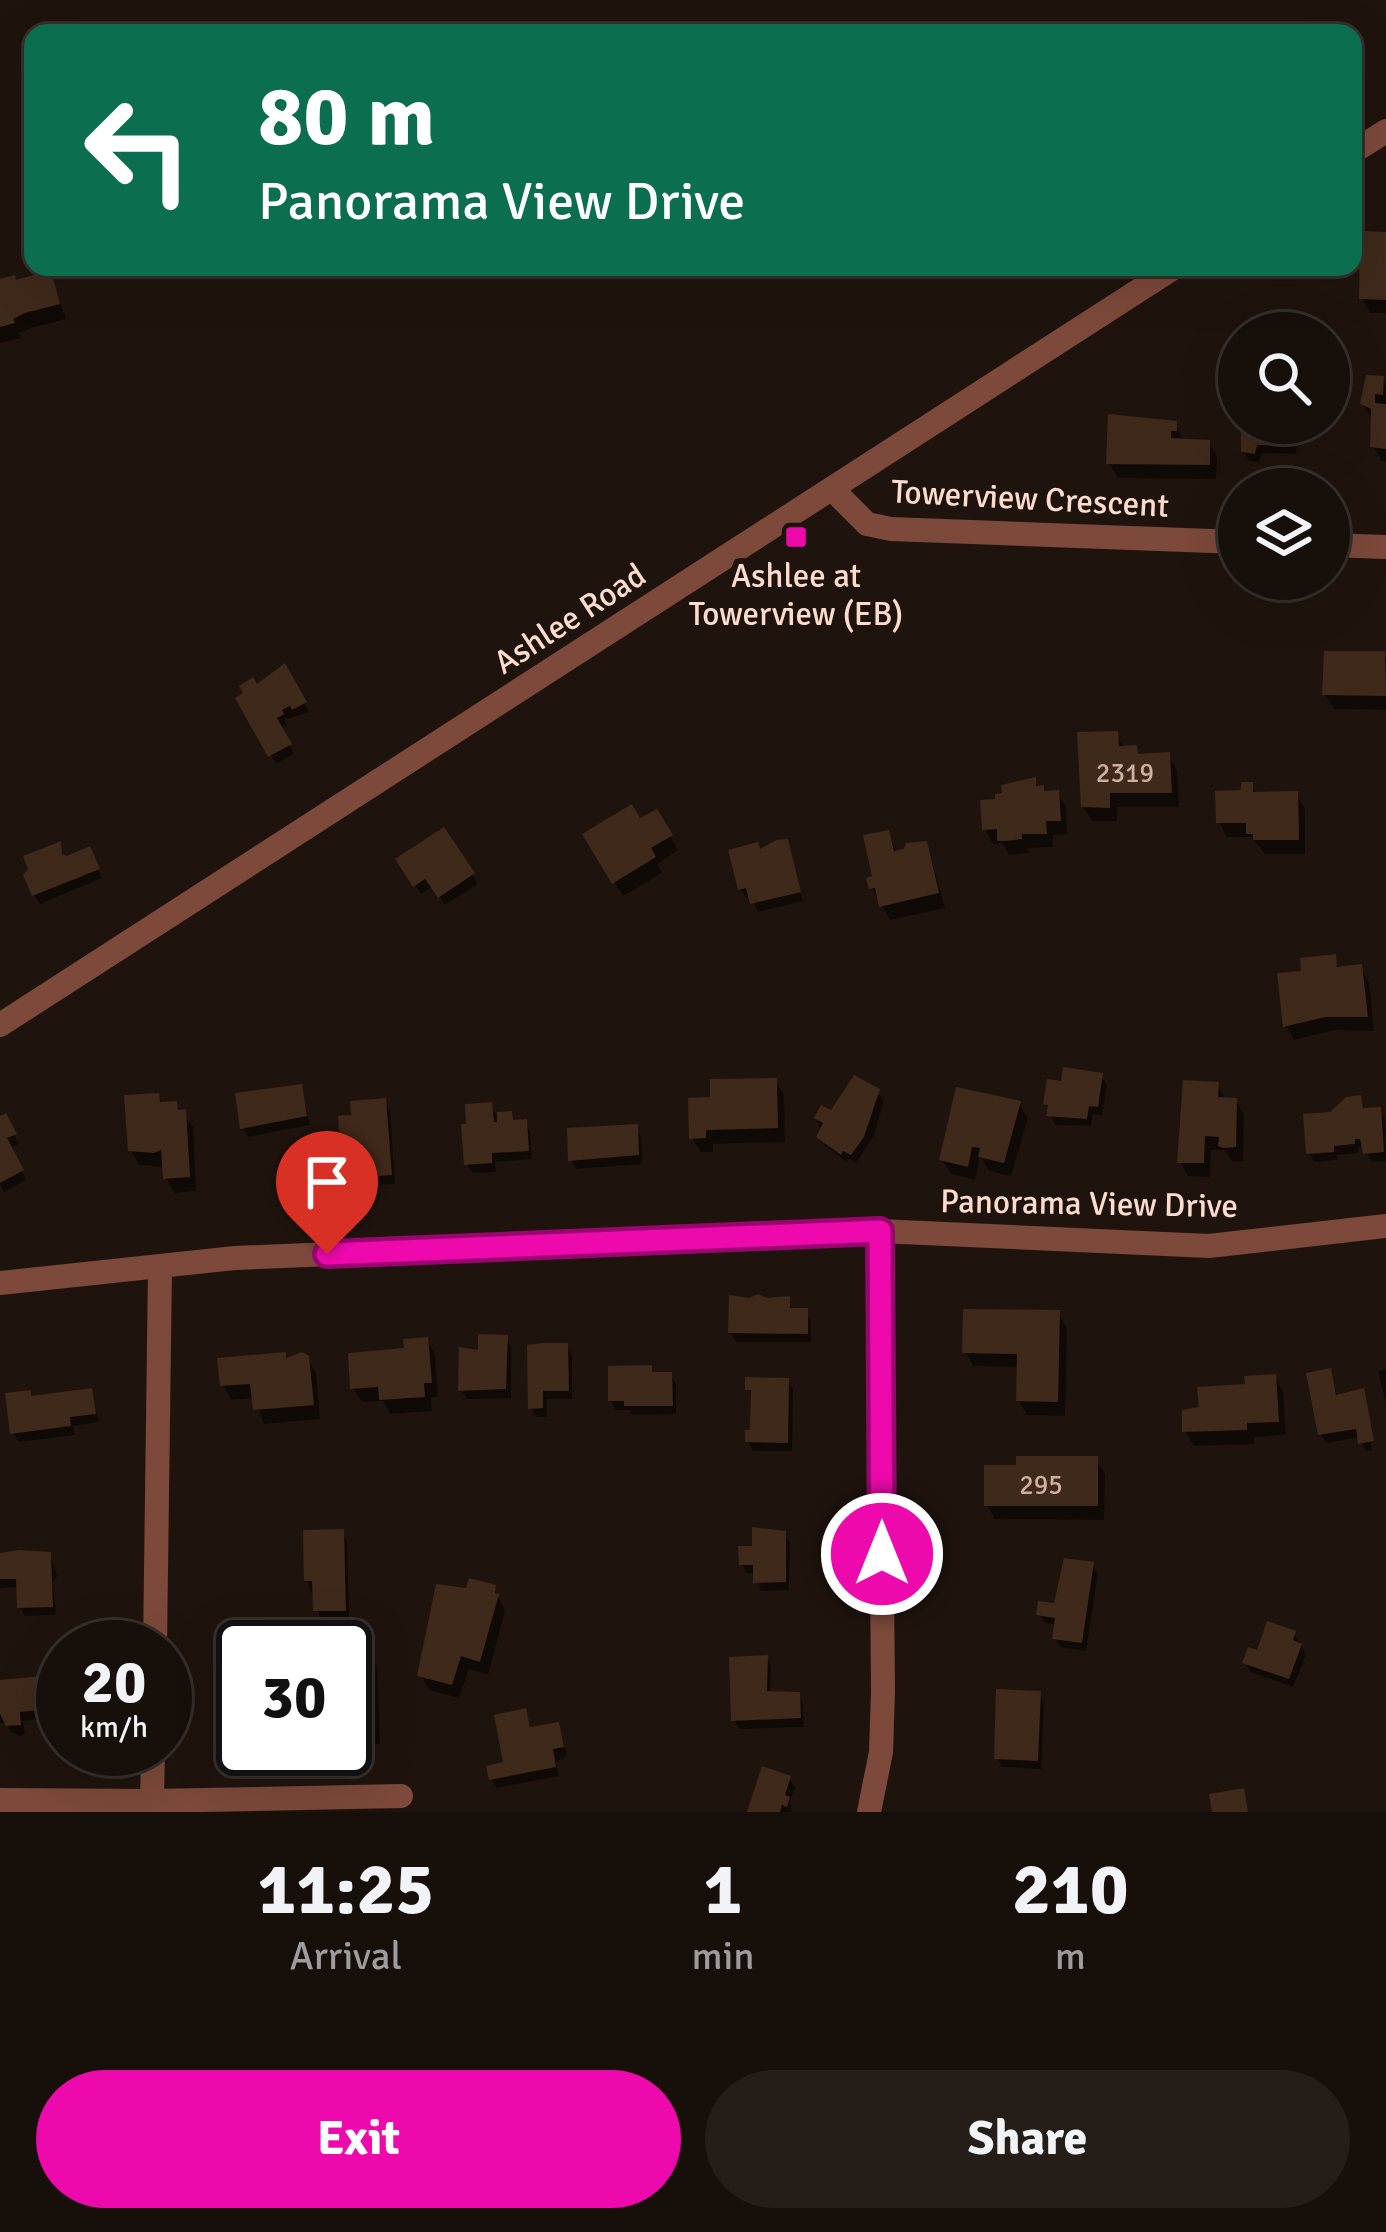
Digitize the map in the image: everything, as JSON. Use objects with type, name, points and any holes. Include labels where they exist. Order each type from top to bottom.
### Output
[{"type":"street","name":"Ashlee Road","points":[[0,1025],[1161,276]]},
{"type":"street","name":"Towerview Crescent","points":[[832,489],[867,524],[891,529],[1218,541]]},
{"type":"street","points":[[1350,546],[1386,547]]},
{"type":"street","name":"Panorama View Drive","points":[[0,1283],[235,1258],[880,1231],[1209,1246],[1386,1226]]},
{"type":"street","points":[[869,1812],[881,1752],[883,1692],[880,1231]]},
{"type":"street","points":[[154,1620],[160,1268]]},
{"type":"street","points":[[152,1776],[152,1801]]},
{"type":"street","points":[[0,1800],[401,1796]]},
{"type":"building","points":[[1362,231],[1386,232],[1386,300],[1359,299]]},
{"type":"building","points":[[15,275],[16,280],[53,276],[60,304],[25,313],[13,319],[15,323],[0,327],[0,279]]},
{"type":"building","points":[[1366,375],[1384,376],[1383,395],[1375,394],[1375,403],[1386,404],[1386,449],[1370,447],[1371,409],[1360,404]]},
{"type":"building","points":[[1108,414],[1177,421],[1171,438],[1210,440],[1210,465],[1106,464]]},
{"type":"building","points":[[1241,444],[1292,444],[1257,445],[1255,454],[1241,452]]},
{"type":"building","points":[[1324,651],[1385,651],[1386,696],[1322,695]]},
{"type":"building","points":[[285,663],[307,702],[282,710],[284,714],[277,718],[292,744],[268,757],[235,698],[243,693],[239,686],[253,677],[257,684]]},
{"type":"building","points":[[1118,731],[1119,746],[1137,745],[1138,754],[1170,752],[1172,793],[1110,793],[1110,808],[1081,807],[1077,732]]},
{"type":"building","points":[[1036,777],[1036,786],[1044,785],[1044,791],[1059,790],[1061,821],[1046,821],[1047,834],[1022,834],[1022,839],[1005,841],[997,841],[997,829],[982,830],[980,800],[995,799],[995,794],[1002,793],[1001,785]]},
{"type":"building","points":[[1241,782],[1253,782],[1253,792],[1298,791],[1299,840],[1253,840],[1253,834],[1246,834],[1246,823],[1216,823],[1215,791],[1241,790]]},
{"type":"building","points":[[632,804],[640,818],[657,809],[673,835],[651,848],[656,857],[612,884],[582,834]]},
{"type":"building","points":[[444,827],[475,873],[438,898],[425,879],[413,887],[395,859]]},
{"type":"building","points":[[889,830],[894,851],[904,849],[906,843],[927,841],[939,893],[879,907],[875,888],[869,889],[866,878],[872,876],[863,835]]},
{"type":"building","points":[[788,839],[801,892],[750,904],[746,888],[738,890],[728,850],[758,842],[760,849]]},
{"type":"building","points":[[61,841],[62,854],[67,856],[90,846],[100,869],[32,896],[23,875],[28,869],[23,856]]},
{"type":"building","points":[[1336,954],[1337,967],[1362,964],[1368,1017],[1325,1017],[1283,1027],[1277,973],[1301,971],[1300,958]]},
{"type":"building","points":[[1063,1067],[1103,1073],[1098,1107],[1089,1106],[1087,1119],[1046,1116],[1047,1079],[1061,1081]]},
{"type":"building","points":[[854,1075],[880,1089],[864,1137],[851,1155],[843,1151],[841,1155],[816,1137],[823,1123],[814,1118],[821,1105],[831,1110]]},
{"type":"building","points":[[777,1078],[778,1128],[706,1130],[706,1138],[689,1139],[688,1098],[710,1097],[710,1079]]},
{"type":"building","points":[[1183,1080],[1219,1082],[1218,1097],[1237,1098],[1236,1147],[1223,1148],[1218,1146],[1219,1137],[1205,1136],[1204,1163],[1177,1163]]},
{"type":"building","points":[[302,1084],[307,1116],[240,1129],[235,1093]]},
{"type":"building","points":[[956,1087],[1021,1101],[1004,1163],[978,1157],[980,1148],[972,1147],[968,1167],[939,1160]]},
{"type":"building","points":[[159,1093],[160,1102],[177,1101],[178,1110],[186,1109],[190,1177],[163,1179],[161,1150],[128,1151],[124,1095]]},
{"type":"building","points":[[1361,1095],[1363,1108],[1381,1107],[1384,1152],[1363,1154],[1360,1139],[1355,1139],[1355,1144],[1334,1146],[1334,1152],[1306,1154],[1303,1114],[1330,1112],[1346,1097]]},
{"type":"building","points":[[386,1098],[392,1175],[366,1177],[364,1152],[355,1152],[356,1162],[341,1163],[338,1116],[351,1115],[350,1101]]},
{"type":"building","points":[[492,1102],[494,1122],[497,1112],[512,1111],[513,1120],[527,1119],[529,1151],[492,1153],[492,1163],[464,1165],[461,1124],[466,1124],[465,1104]]},
{"type":"building","points":[[6,1113],[17,1134],[7,1138],[24,1170],[0,1183],[0,1116]]},
{"type":"building","points":[[638,1124],[639,1155],[568,1161],[567,1128]]},
{"type":"building","points":[[729,1295],[749,1298],[790,1296],[790,1308],[808,1308],[808,1334],[728,1333]]},
{"type":"building","points":[[963,1309],[1060,1310],[1058,1402],[1016,1401],[1017,1354],[962,1353]]},
{"type":"building","points":[[478,1334],[508,1335],[506,1389],[458,1391],[459,1347],[478,1350]]},
{"type":"building","points":[[428,1337],[432,1383],[424,1383],[425,1397],[379,1400],[378,1387],[350,1389],[348,1353],[404,1348],[403,1339]]},
{"type":"building","points":[[568,1343],[569,1391],[543,1391],[543,1408],[528,1409],[527,1345]]},
{"type":"building","points":[[286,1352],[286,1358],[302,1352],[309,1356],[314,1405],[253,1410],[250,1384],[220,1386],[217,1358]]},
{"type":"building","points":[[652,1365],[652,1372],[672,1372],[673,1406],[624,1406],[624,1401],[608,1401],[608,1366]]},
{"type":"building","points":[[1331,1368],[1336,1395],[1364,1388],[1374,1441],[1358,1444],[1356,1429],[1318,1435],[1306,1373]]},
{"type":"building","points":[[1276,1374],[1279,1422],[1247,1423],[1247,1430],[1182,1432],[1182,1410],[1199,1407],[1197,1387],[1245,1384],[1244,1376]]},
{"type":"building","points":[[745,1377],[789,1378],[788,1443],[745,1442],[751,1390],[745,1390]]},
{"type":"building","points":[[92,1388],[96,1414],[70,1417],[71,1426],[10,1434],[5,1393],[31,1390],[31,1396]]},
{"type":"building","points":[[1016,1456],[1098,1456],[1098,1506],[984,1506],[984,1465],[1016,1465]]},
{"type":"building","points":[[752,1527],[786,1531],[786,1582],[753,1583],[753,1565],[739,1565],[738,1546],[752,1546]]},
{"type":"building","points":[[344,1529],[346,1611],[313,1611],[312,1581],[304,1581],[303,1530]]},
{"type":"building","points":[[51,1552],[53,1607],[17,1608],[16,1579],[0,1579],[0,1553]]},
{"type":"building","points":[[1064,1558],[1094,1562],[1082,1643],[1052,1639],[1055,1618],[1036,1615],[1038,1601],[1054,1603]]},
{"type":"building","points":[[469,1578],[496,1585],[499,1594],[480,1662],[461,1656],[452,1685],[417,1676],[436,1584],[466,1588]]},
{"type":"building","points":[[1267,1621],[1296,1631],[1293,1640],[1302,1644],[1289,1679],[1242,1663],[1248,1647],[1257,1650]]},
{"type":"building","points":[[768,1655],[767,1691],[800,1692],[801,1718],[731,1721],[729,1657]]},
{"type":"building","points":[[36,1677],[36,1710],[20,1712],[21,1725],[6,1726],[0,1714],[0,1680]]},
{"type":"building","points":[[996,1689],[1041,1691],[1038,1761],[994,1759]]},
{"type":"building","points":[[526,1708],[530,1727],[559,1722],[564,1747],[553,1749],[556,1767],[489,1780],[486,1766],[503,1762],[494,1715]]},
{"type":"building","points":[[762,1766],[791,1776],[787,1807],[782,1805],[780,1812],[747,1812]]},
{"type":"building","points":[[1244,1788],[1248,1812],[1212,1812],[1209,1794]]},
{"type":"place","name":"Ashlee at Towerview (EB)","points":[[796,537]]},
{"type":"route","points":[[327,1254],[880,1231],[882,1554]]}]
